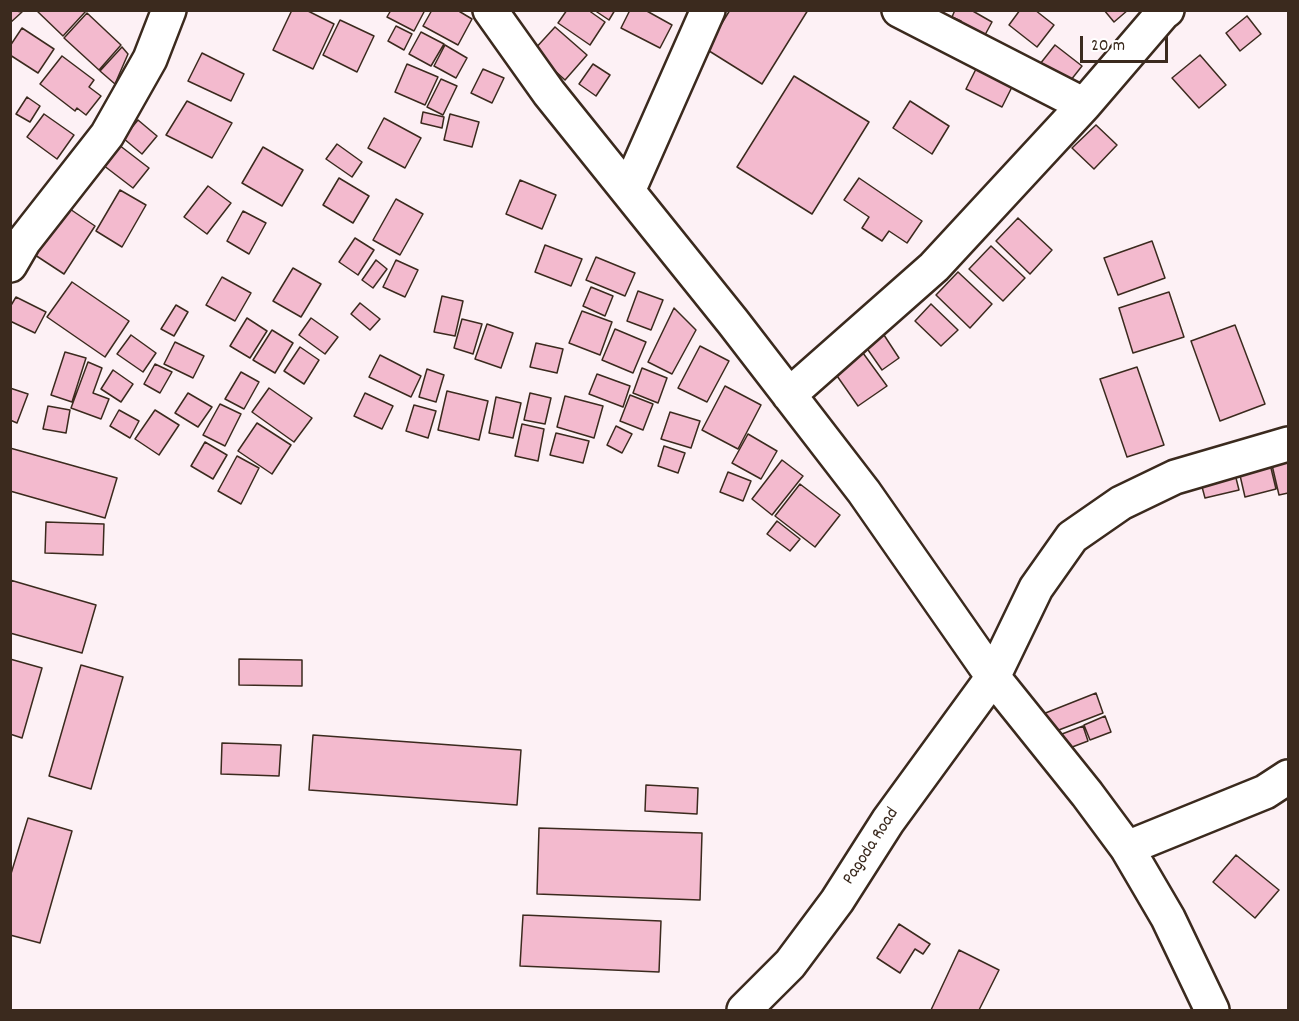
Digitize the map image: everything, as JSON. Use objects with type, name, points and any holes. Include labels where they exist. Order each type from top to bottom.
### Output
[{"type":"street","points":[[15,244],[107,135],[150,59],[169,10]]},
{"type":"street","points":[[490,10],[549,93],[733,322],[864,492],[993,677],[1087,794],[1127,848],[1168,918],[1212,1011]]},
{"type":"street","points":[[628,190],[708,10]]},
{"type":"street","points":[[899,10],[1084,105]]},
{"type":"street","points":[[789,395],[934,267],[1084,105],[1167,10]]},
{"type":"street","name":"Pagoda Road","points":[[744,1011],[790,964],[837,901],[888,821],[993,677],[1036,588],[1072,537],[1121,503],[1175,477],[1288,444]]},
{"type":"street","points":[[1127,848],[1265,792],[1288,777]]},
{"type":"building","points":[[10,10],[22,12],[10,23]]},
{"type":"building","points":[[36,10],[85,10],[86,11],[63,36]]},
{"type":"building","points":[[292,10],[306,10],[334,24],[313,69],[273,50]]},
{"type":"building","points":[[391,10],[425,10],[414,31],[387,17]]},
{"type":"building","points":[[432,10],[457,10],[472,19],[458,45],[423,26]]},
{"type":"building","points":[[567,10],[588,10],[605,22],[590,45],[558,23]]},
{"type":"building","points":[[594,10],[615,10],[609,20]]},
{"type":"building","points":[[630,10],[645,10],[672,25],[660,48],[621,28]]},
{"type":"building","points":[[730,10],[808,10],[762,84],[706,49]]},
{"type":"building","points":[[955,10],[971,10],[992,22],[979,46],[955,33],[961,21],[952,17]]},
{"type":"building","points":[[1020,10],[1035,10],[1054,25],[1037,47],[1009,25]]},
{"type":"building","points":[[1104,10],[1128,10],[1114,22]]},
{"type":"building","points":[[87,13],[121,45],[99,70],[64,38]]},
{"type":"building","points":[[1247,16],[1261,34],[1240,51],[1226,33]]},
{"type":"building","points":[[340,20],[374,36],[357,72],[323,55]]},
{"type":"building","points":[[396,26],[412,34],[404,50],[388,41]]},
{"type":"building","points":[[555,27],[587,55],[565,80],[533,51]]},
{"type":"building","points":[[22,28],[54,49],[38,73],[10,55],[10,46]]},
{"type":"building","points":[[421,32],[444,44],[431,66],[409,54]]},
{"type":"building","points":[[445,45],[467,58],[456,78],[434,66]]},
{"type":"building","points":[[1055,45],[1082,66],[1067,85],[1040,64]]},
{"type":"building","points":[[122,47],[128,54],[115,84],[100,71]]},
{"type":"building","points":[[202,53],[244,74],[231,101],[188,81]]},
{"type":"building","points":[[1200,55],[1226,85],[1199,108],[1172,78]]},
{"type":"building","points":[[62,56],[94,80],[89,87],[101,96],[86,115],[77,108],[75,111],[40,84]]},
{"type":"building","points":[[980,61],[1016,79],[1002,107],[966,89]]},
{"type":"building","points":[[407,64],[438,77],[425,105],[395,92]]},
{"type":"building","points":[[593,64],[610,75],[596,96],[579,84]]},
{"type":"building","points":[[483,69],[504,78],[492,103],[471,93]]},
{"type":"building","points":[[794,76],[869,122],[812,214],[737,167]]},
{"type":"building","points":[[441,79],[457,86],[443,115],[427,107]]},
{"type":"building","points":[[27,97],[40,106],[30,122],[16,114]]},
{"type":"building","points":[[187,101],[232,123],[212,158],[166,135]]},
{"type":"building","points":[[910,101],[949,126],[932,154],[893,128]]},
{"type":"building","points":[[423,112],[444,117],[442,128],[421,123]]},
{"type":"building","points":[[44,114],[74,135],[57,159],[27,137]]},
{"type":"building","points":[[450,114],[479,122],[472,147],[444,140]]},
{"type":"building","points":[[384,118],[421,138],[405,168],[368,148]]},
{"type":"building","points":[[138,120],[157,136],[142,154],[123,138]]},
{"type":"building","points":[[1096,125],[1117,145],[1094,169],[1072,148]]},
{"type":"building","points":[[337,144],[362,162],[352,177],[326,159]]},
{"type":"building","points":[[119,145],[149,168],[133,188],[103,165]]},
{"type":"building","points":[[263,147],[303,170],[282,206],[242,183]]},
{"type":"building","points":[[339,178],[369,196],[353,223],[323,205]]},
{"type":"building","points":[[859,178],[922,221],[907,243],[889,231],[882,241],[862,228],[869,217],[844,200]]},
{"type":"building","points":[[520,180],[556,195],[542,229],[506,214]]},
{"type":"building","points":[[208,186],[231,203],[207,234],[184,217]]},
{"type":"building","points":[[120,190],[146,205],[122,247],[96,231]]},
{"type":"building","points":[[396,199],[423,214],[400,255],[373,240]]},
{"type":"building","points":[[64,205],[95,226],[64,274],[32,253]]},
{"type":"building","points":[[243,211],[266,223],[249,254],[227,241]]},
{"type":"building","points":[[1018,218],[1052,250],[1030,274],[996,241]]},
{"type":"building","points":[[355,238],[374,250],[358,275],[339,262]]},
{"type":"building","points":[[1152,241],[1165,278],[1118,295],[1104,258]]},
{"type":"building","points":[[545,245],[582,259],[571,286],[535,272]]},
{"type":"building","points":[[991,246],[1025,278],[1003,301],[969,269]]},
{"type":"building","points":[[596,257],[635,273],[625,296],[586,280]]},
{"type":"building","points":[[376,260],[387,269],[373,288],[362,280]]},
{"type":"building","points":[[396,260],[418,270],[405,297],[383,287]]},
{"type":"building","points":[[293,268],[321,284],[301,317],[273,301]]},
{"type":"building","points":[[958,272],[992,304],[970,328],[936,295]]},
{"type":"building","points":[[222,277],[251,293],[235,321],[206,305]]},
{"type":"building","points":[[72,282],[129,321],[105,357],[47,317]]},
{"type":"building","points":[[591,287],[613,296],[605,316],[583,306]]},
{"type":"building","points":[[638,291],[663,300],[651,330],[627,321]]},
{"type":"building","points":[[1169,292],[1184,337],[1133,353],[1119,308]]},
{"type":"building","points":[[442,296],[463,301],[455,336],[434,332]]},
{"type":"building","points":[[16,297],[46,312],[35,333],[10,321],[10,307]]},
{"type":"building","points":[[360,303],[380,319],[370,330],[351,314]]},
{"type":"building","points":[[931,304],[958,330],[941,346],[915,321]]},
{"type":"building","points":[[176,305],[188,312],[174,336],[161,329]]},
{"type":"building","points":[[674,308],[696,330],[672,374],[648,362]]},
{"type":"building","points":[[582,311],[612,322],[600,355],[569,343]]},
{"type":"building","points":[[247,318],[267,331],[250,358],[230,346]]},
{"type":"building","points":[[311,318],[338,337],[325,354],[299,335]]},
{"type":"building","points":[[462,319],[482,324],[473,354],[454,348]]},
{"type":"building","points":[[487,324],[513,333],[501,368],[475,359]]},
{"type":"building","points":[[1235,325],[1265,404],[1220,421],[1191,341]]},
{"type":"building","points":[[615,329],[646,342],[633,373],[602,360]]},
{"type":"building","points":[[272,330],[293,343],[275,373],[253,360]]},
{"type":"building","points":[[131,335],[156,353],[143,372],[117,354]]},
{"type":"building","points":[[884,335],[899,358],[882,370],[866,347]]},
{"type":"building","points":[[175,342],[204,356],[193,378],[164,364]]},
{"type":"building","points":[[536,343],[563,349],[557,373],[530,367]]},
{"type":"building","points":[[700,346],[729,361],[707,402],[678,388]]},
{"type":"building","points":[[300,347],[319,360],[304,384],[284,371]]},
{"type":"building","points":[[65,352],[86,358],[72,402],[51,395]]},
{"type":"building","points":[[863,353],[887,386],[858,406],[835,373]]},
{"type":"building","points":[[380,355],[421,376],[411,397],[369,377]]},
{"type":"building","points":[[88,362],[102,368],[93,393],[109,399],[101,419],[71,408]]},
{"type":"building","points":[[155,364],[172,372],[160,393],[144,384]]},
{"type":"building","points":[[1137,367],[1164,445],[1127,457],[1100,379]]},
{"type":"building","points":[[642,368],[667,378],[658,403],[633,393]]},
{"type":"building","points":[[427,369],[444,375],[436,402],[419,397]]},
{"type":"building","points":[[113,370],[133,384],[121,402],[101,389]]},
{"type":"building","points":[[241,372],[259,382],[244,409],[225,399]]},
{"type":"building","points":[[597,374],[630,386],[623,407],[589,394]]},
{"type":"building","points":[[725,386],[761,405],[738,449],[702,430]]},
{"type":"building","points":[[10,388],[28,394],[17,423],[10,420]]},
{"type":"building","points":[[269,388],[312,418],[294,442],[252,412]]},
{"type":"building","points":[[447,391],[488,401],[479,440],[438,430]]},
{"type":"building","points":[[188,393],[212,407],[198,427],[175,413]]},
{"type":"building","points":[[365,393],[393,406],[382,429],[354,416]]},
{"type":"building","points":[[530,393],[551,398],[545,424],[524,420]]},
{"type":"building","points":[[630,395],[653,404],[643,430],[620,421]]},
{"type":"building","points":[[565,396],[603,406],[594,438],[557,427]]},
{"type":"building","points":[[496,397],[521,403],[513,438],[489,433]]},
{"type":"building","points":[[220,404],[241,414],[225,446],[203,435]]},
{"type":"building","points":[[414,405],[436,411],[428,438],[406,431]]},
{"type":"building","points":[[48,406],[70,410],[66,433],[43,429]]},
{"type":"building","points":[[119,410],[139,421],[130,438],[110,426]]},
{"type":"building","points":[[155,410],[179,425],[159,455],[135,439]]},
{"type":"building","points":[[670,412],[700,421],[691,448],[661,439]]},
{"type":"building","points":[[257,423],[291,445],[272,474],[238,451]]},
{"type":"building","points":[[522,424],[544,429],[538,461],[515,456]]},
{"type":"building","points":[[616,426],[632,434],[622,453],[607,445]]},
{"type":"building","points":[[556,433],[589,441],[583,463],[550,455]]},
{"type":"building","points":[[748,434],[777,451],[761,479],[732,463]]},
{"type":"building","points":[[205,442],[227,455],[213,479],[191,466]]},
{"type":"building","points":[[664,446],[685,453],[678,473],[658,466]]},
{"type":"building","points":[[10,448],[117,478],[105,518],[10,491]]},
{"type":"building","points":[[237,456],[259,468],[241,504],[218,491]]},
{"type":"building","points":[[782,460],[803,476],[772,515],[752,499]]},
{"type":"building","points":[[1288,461],[1288,493],[1279,495],[1272,465]]},
{"type":"building","points":[[1270,464],[1276,489],[1245,497],[1239,471]]},
{"type":"building","points":[[728,472],[751,481],[743,501],[720,492]]},
{"type":"building","points":[[1235,474],[1239,490],[1205,498],[1201,483]]},
{"type":"building","points":[[800,484],[840,515],[815,547],[775,516]]},
{"type":"building","points":[[777,521],[800,539],[790,551],[767,534]]},
{"type":"building","points":[[46,522],[104,524],[103,555],[45,553]]},
{"type":"building","points":[[10,580],[96,605],[82,653],[10,633]]},
{"type":"building","points":[[10,659],[42,668],[22,738],[10,734]]},
{"type":"building","points":[[239,659],[302,660],[302,686],[239,685]]},
{"type":"building","points":[[81,665],[123,677],[91,789],[49,776]]},
{"type":"building","points":[[1096,693],[1103,713],[1051,733],[1043,714]]},
{"type":"building","points":[[1105,716],[1111,732],[1090,740],[1084,725]]},
{"type":"building","points":[[1083,726],[1088,741],[1067,749],[1062,734]]},
{"type":"building","points":[[313,735],[521,750],[517,805],[309,790]]},
{"type":"building","points":[[222,743],[281,745],[279,776],[221,774]]},
{"type":"building","points":[[646,785],[698,788],[697,814],[645,811]]},
{"type":"building","points":[[28,818],[72,831],[40,943],[10,935],[10,877]]},
{"type":"building","points":[[539,828],[702,833],[700,900],[537,894]]},
{"type":"building","points":[[1236,855],[1279,890],[1255,918],[1213,882]]},
{"type":"building","points":[[523,915],[661,921],[659,972],[520,966]]},
{"type":"building","points":[[899,924],[930,944],[923,954],[915,949],[900,973],[877,958]]},
{"type":"building","points":[[959,950],[999,970],[979,1010],[931,1010]]}]
